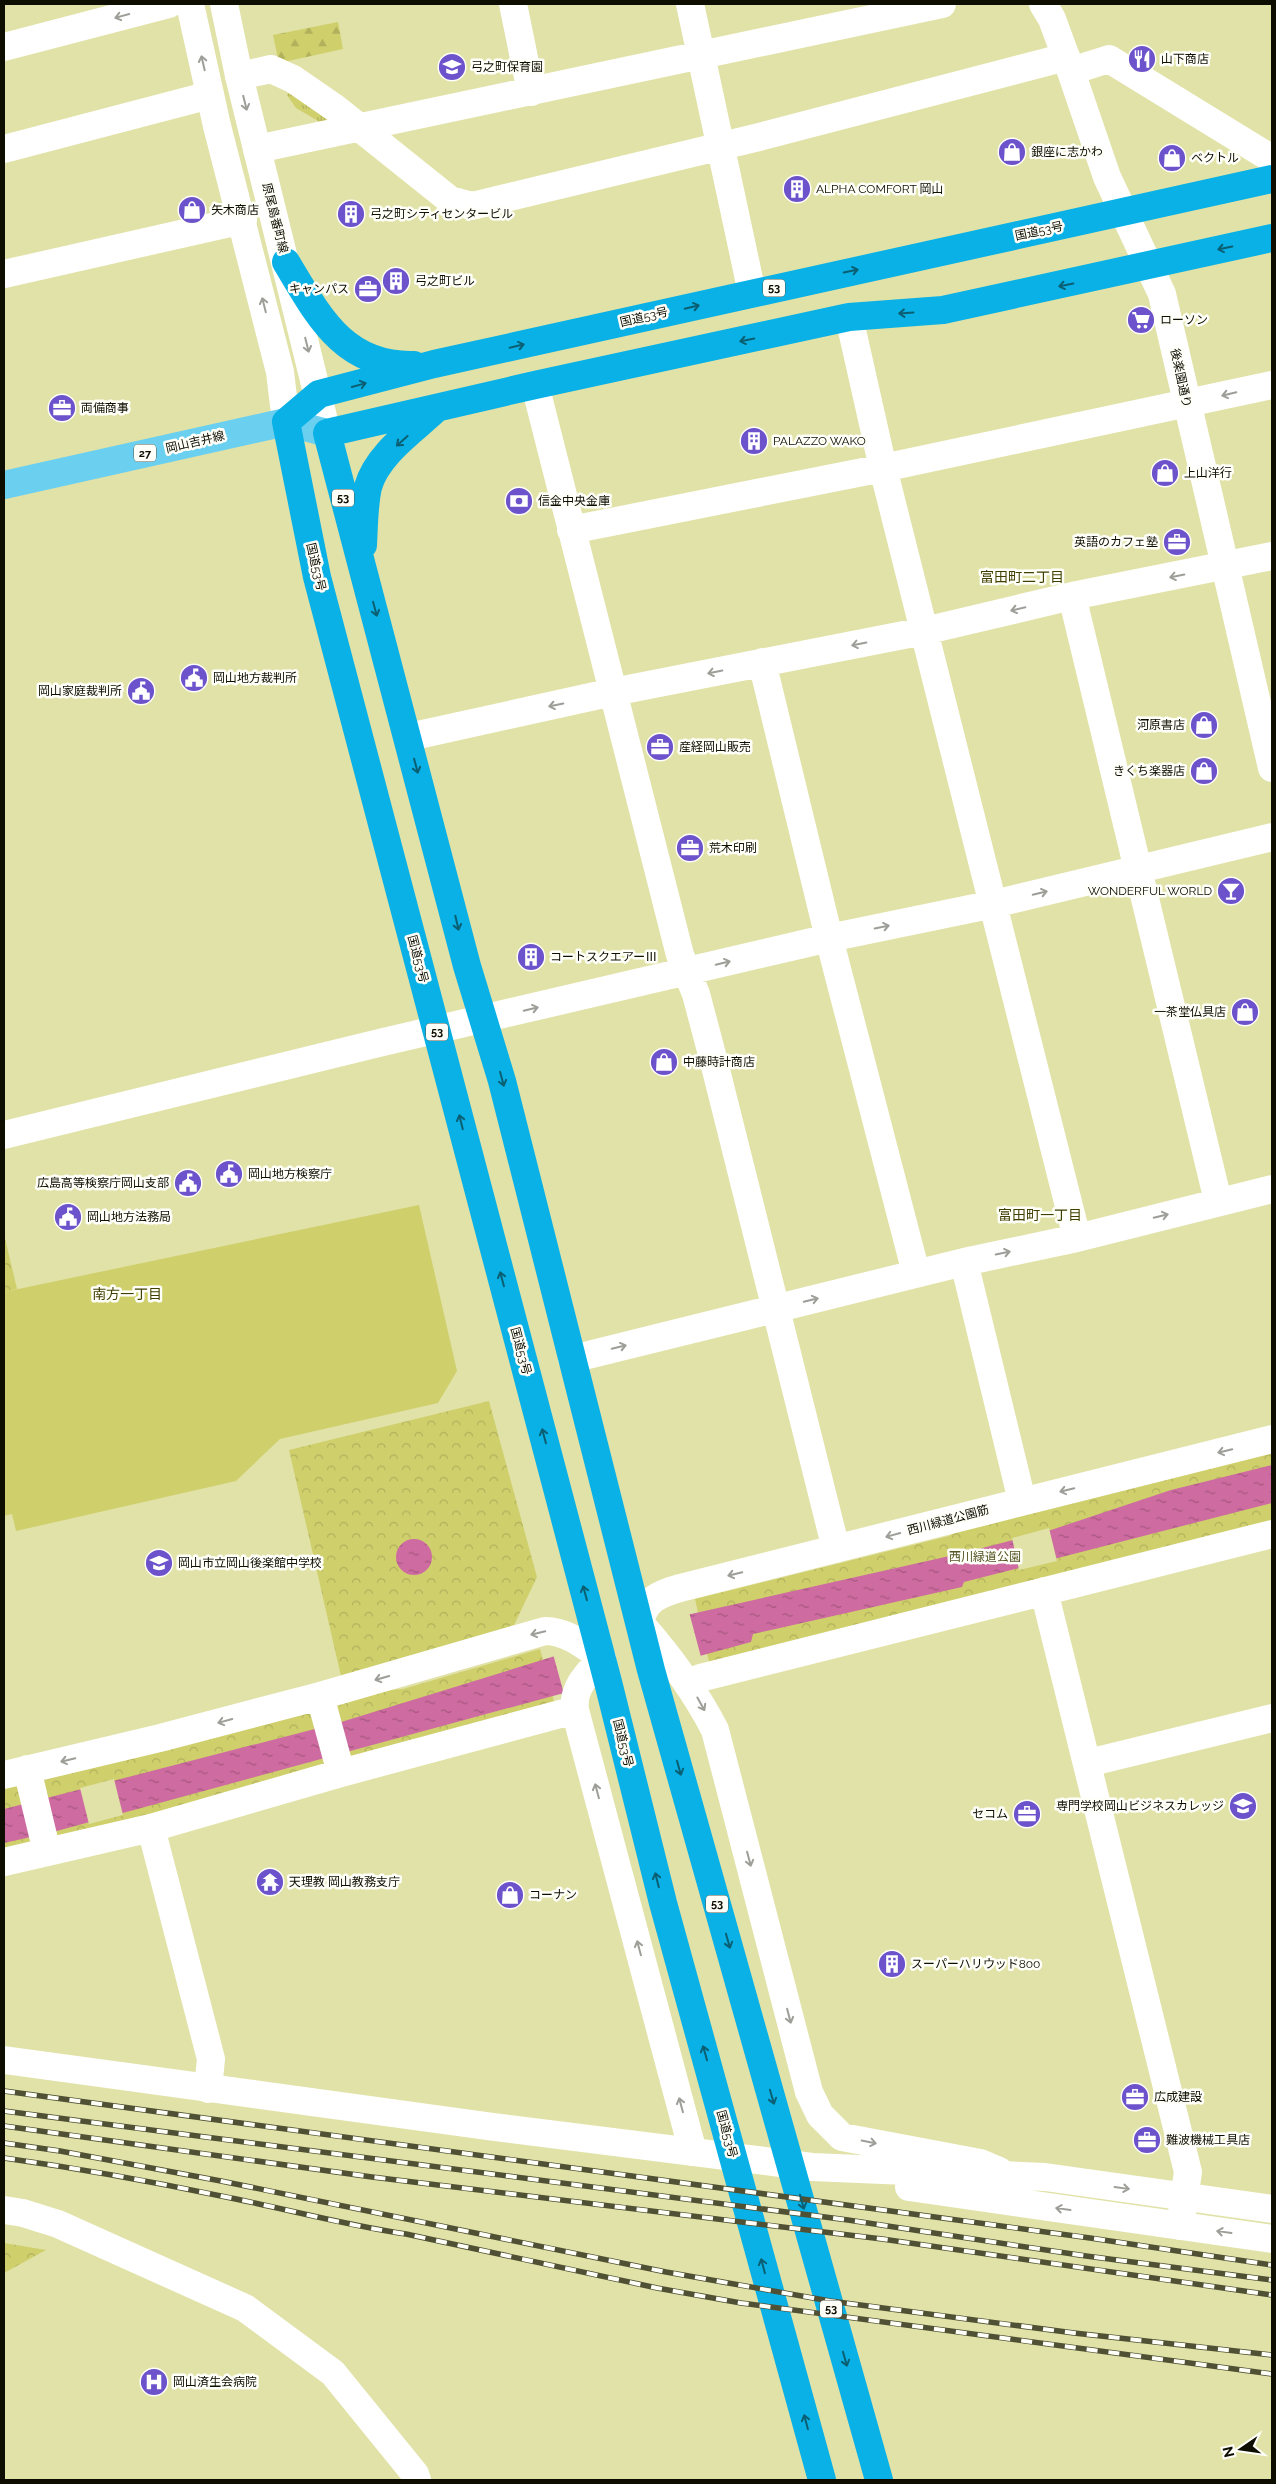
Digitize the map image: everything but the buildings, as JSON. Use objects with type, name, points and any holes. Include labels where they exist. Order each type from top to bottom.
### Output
[{"type":"highway","name":"国道53号","points":[[820,2475],[663,1903],[437,1030],[317,577],[286,422],[318,394],[434,364],[1272,179]]},
{"type":"highway","points":[[328,433],[535,385],[849,317],[942,310],[1272,238]]},
{"type":"highway","points":[[286,262],[319,317],[348,347],[394,366],[434,364]]},
{"type":"highway","points":[[363,562],[365,514],[369,485],[380,465],[393,449],[438,408]]},
{"type":"highway","name":"53","points":[[328,433],[344,501],[363,562],[467,966],[502,1081],[641,1626],[663,1667],[784,2138],[879,2480]]},
{"type":"main road","name":"岡山吉井線","points":[[4,485],[286,422],[328,433]]},
{"type":"street","points":[[4,47],[169,4]]},
{"type":"street","points":[[190,4],[210,95],[280,372],[286,422]]},
{"type":"street","name":"原尾島番町線","points":[[224,4],[239,76],[328,433]]},
{"type":"street","points":[[513,4],[532,92]]},
{"type":"street","points":[[690,4],[752,293]]},
{"type":"street","points":[[257,149],[359,129],[942,4]]},
{"type":"street","name":"後楽園通り","points":[[1043,4],[1052,19],[1069,64],[1107,177],[1162,294],[1272,768]]},
{"type":"street","points":[[239,76],[271,69],[293,79],[335,108],[450,200],[472,206],[1069,64],[1109,59],[1272,159]]},
{"type":"street","points":[[4,150],[210,95]]},
{"type":"street","points":[[4,274],[243,220]]},
{"type":"street","points":[[849,317],[883,468],[1077,1238]]},
{"type":"street","points":[[571,530],[883,468],[1272,384]]},
{"type":"street","points":[[535,385],[686,972],[696,994],[712,1054],[836,1550]]},
{"type":"street","points":[[409,737],[613,692],[924,631],[1072,596],[1225,567],[1272,556]]},
{"type":"street","points":[[1072,596],[1218,1201]]},
{"type":"street","points":[[762,662],[829,938],[916,1273]]},
{"type":"street","points":[[4,1135],[437,1030],[829,938],[994,904],[1272,837]]},
{"type":"street","points":[[572,1359],[916,1273],[1077,1238],[1218,1201],[1272,1189]]},
{"type":"street","points":[[964,1262],[1022,1500]]},
{"type":"street","name":"西川緑道公園筋","points":[[641,1626],[644,1610],[660,1593],[836,1550],[1022,1500],[1272,1439]]},
{"type":"street","points":[[700,1678],[1272,1534]]},
{"type":"street","points":[[1044,1591],[1188,2172],[1180,2226]]},
{"type":"street","points":[[45,1844],[34,1799],[15,1772],[160,1738],[320,1696],[545,1631],[562,1634],[598,1656],[586,1675],[576,1700],[693,2152]]},
{"type":"street","points":[[663,1667],[699,1700],[715,1730],[809,2092],[820,2115],[842,2137],[980,2162],[1005,2174]]},
{"type":"street","points":[[320,1696],[338,1764]]},
{"type":"street","points":[[4,1862],[45,1844],[151,1828],[338,1764],[576,1700]]},
{"type":"street","points":[[1088,1763],[1272,1718]]},
{"type":"street","points":[[151,1828],[211,2059],[208,2089]]},
{"type":"street","points":[[4,2060],[208,2089],[812,2167],[1045,2177],[1272,2209]]},
{"type":"street","points":[[812,2167],[903,2186],[1272,2239]]},
{"type":"street","points":[[4,2210],[23,2213],[58,2224],[245,2308],[333,2373],[415,2474],[417,2480]]},
{"type":"green space","points":[[338,22],[343,49],[279,63],[273,35]]},
{"type":"green space","points":[[293,88],[341,118],[325,125],[296,108],[287,95]]},
{"type":"green space","points":[[419,1205],[457,1371],[438,1403],[280,1439],[236,1481],[16,1531],[12,1514],[4,1516],[4,1292]]},
{"type":"green space","points":[[4,1234],[17,1289],[4,1292]]},
{"type":"green space","points":[[489,1401],[537,1577],[514,1625],[341,1676],[289,1450]]},
{"type":"green space","name":"西川緑道公園","points":[[1272,1452],[1272,1524],[709,1662],[695,1599],[949,1536],[968,1525]]},
{"type":"green space","points":[[540,1649],[555,1705],[4,1853],[4,1788],[373,1691],[403,1689]]},
{"type":"green space","points":[[4,2243],[46,2250],[4,2273]]},
{"type":"water","points":[[1272,1465],[1272,1503],[964,1582],[962,1587],[753,1634],[751,1642],[53,1832],[4,1843],[4,1809],[338,1723],[691,1614],[963,1553],[1048,1531],[1171,1490]]},
{"type":"water","points":[[414,1539],[426,1545],[432,1557],[426,1569],[414,1575],[402,1569],[396,1557],[402,1545]]},
{"type":"pier","points":[[1049,1528],[1057,1561],[1019,1570],[1012,1538]]},
{"type":"pier","points":[[689,1612],[701,1657],[564,1694],[553,1654]]},
{"type":"pier","points":[[114,1779],[123,1815],[89,1824],[80,1788]]},
{"type":"railway","points":[[4,2091],[1090,2238],[1272,2265]]},
{"type":"railway","points":[[4,2111],[848,2220],[1086,2256],[1272,2280]]},
{"type":"railway","points":[[4,2126],[372,2177],[882,2239],[1272,2295]]},
{"type":"railway","points":[[4,2143],[60,2151],[221,2181],[666,2272],[830,2301],[1074,2333],[1272,2355]]},
{"type":"railway","points":[[4,2158],[85,2170],[194,2190],[657,2288],[741,2303],[1272,2374]]},
{"type":"place","name":"山下商店","points":[[1142,59]]},
{"type":"place","name":"弓之町保育園","points":[[452,67]]},
{"type":"place","name":"銀座に志かわ","points":[[1012,152]]},
{"type":"place","name":"ベクトル","points":[[1172,158]]},
{"type":"place","name":"ALPHA COMFORT 岡山","points":[[797,189]]},
{"type":"place","name":"矢木商店","points":[[192,210]]},
{"type":"place","name":"弓之町シティセンタービル","points":[[351,214]]},
{"type":"place","name":"弓之町ビル","points":[[396,281]]},
{"type":"place","name":"キャンパス","points":[[368,289]]},
{"type":"place","name":"ローソン","points":[[1141,320]]},
{"type":"place","name":"両備商事","points":[[62,408]]},
{"type":"place","name":"PALAZZO WAKO","points":[[754,441]]},
{"type":"place","name":"上山洋行","points":[[1165,473]]},
{"type":"place","name":"信金中央金庫","points":[[519,501]]},
{"type":"place","name":"英語のカフェ塾","points":[[1177,542]]},
{"type":"place","name":"岡山地方裁判所","points":[[194,678]]},
{"type":"place","name":"岡山家庭裁判所","points":[[141,691]]},
{"type":"place","name":"河原書店","points":[[1204,725]]},
{"type":"place","name":"産経岡山販売","points":[[660,747]]},
{"type":"place","name":"きくち楽器店","points":[[1204,771]]},
{"type":"place","name":"荒木印刷","points":[[690,848]]},
{"type":"place","name":"WONDERFUL WORLD","points":[[1231,891]]},
{"type":"place","name":"コートスクエアーⅢ","points":[[531,957]]},
{"type":"place","name":"一茶堂仏具店","points":[[1245,1012]]},
{"type":"place","name":"中藤時計商店","points":[[664,1062]]},
{"type":"place","name":"岡山地方検察庁","points":[[229,1174]]},
{"type":"place","name":"広島高等検察庁岡山支部","points":[[188,1183]]},
{"type":"place","name":"岡山地方法務局","points":[[68,1217]]},
{"type":"place","name":"岡山市立岡山後楽館中学校","points":[[159,1563]]},
{"type":"place","name":"専門学校岡山ビジネスカレッジ","points":[[1243,1806]]},
{"type":"place","name":"セコム","points":[[1027,1814]]},
{"type":"place","name":"天理教 岡山教務支庁","points":[[270,1882]]},
{"type":"place","name":"コーナン","points":[[510,1895]]},
{"type":"place","name":"スーパーハリウッド800","points":[[892,1964]]},
{"type":"place","name":"広成建設","points":[[1135,2097]]},
{"type":"place","name":"難波機械工具店","points":[[1147,2140]]},
{"type":"place","name":"岡山済生会病院","points":[[154,2382]]},
{"type":"district","name":"富田町二丁目","points":[[1022,577]]},
{"type":"district","name":"富田町一丁目","points":[[1040,1215]]},
{"type":"district","name":"南方一丁目","points":[[127,1294]]}]
